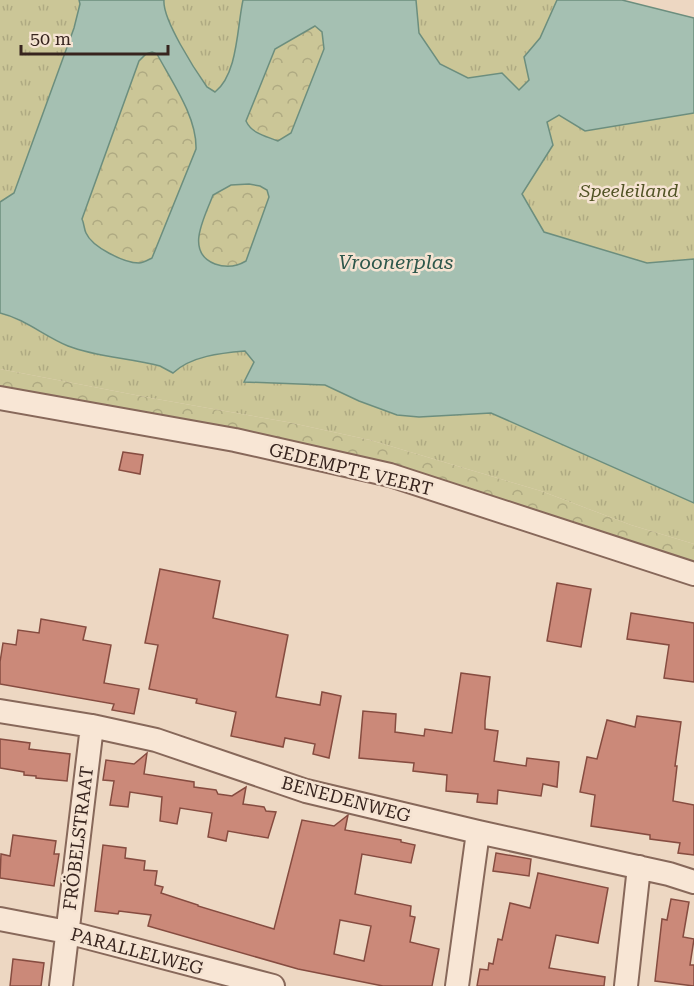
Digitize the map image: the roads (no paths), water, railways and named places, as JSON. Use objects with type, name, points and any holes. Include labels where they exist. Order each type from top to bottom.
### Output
[{"type":"street","name":"GEDEMPTE VEERT","points":[[0,398],[235,440],[390,476],[694,574]]},
{"type":"street","name":"BENEDENWEG","points":[[0,711],[92,726],[156,740],[306,791],[669,874],[694,882]]},
{"type":"street","name":"FRÖBELSTRAAT","points":[[61,986],[92,726]]},
{"type":"street","points":[[457,986],[478,832]]},
{"type":"street","points":[[626,986],[639,867]]},
{"type":"street","name":"PARALLELWEG","points":[[0,919],[67,932],[273,986]]},
{"type":"water","name":"Vroonerplas","points":[[79,0],[164,0],[168,19],[180,44],[207,87],[215,92],[223,84],[232,62],[243,0],[416,0],[419,33],[440,64],[468,78],[502,73],[519,90],[529,80],[524,57],[540,38],[557,0],[622,0],[694,18],[694,113],[585,131],[559,115],[547,122],[553,145],[522,194],[544,232],[647,263],[694,259],[694,503],[491,413],[419,417],[397,415],[325,385],[244,382],[254,362],[245,351],[216,354],[197,359],[173,373],[160,366],[90,353],[68,346],[18,319],[0,313],[0,202],[14,193],[74,28]],"holes":[[[315,26],[322,32],[324,49],[291,133],[278,141],[260,134],[246,121],[275,49]],[[152,52],[157,54],[176,88],[188,112],[196,149],[152,258],[139,263],[117,257],[101,249],[89,238],[82,219],[139,61]],[[231,185],[260,186],[267,190],[269,197],[246,261],[235,266],[215,264],[200,251],[199,243],[199,233],[213,195]]]},
{"type":"park label","name":"Speeleiland","points":[[629,190]]}]
